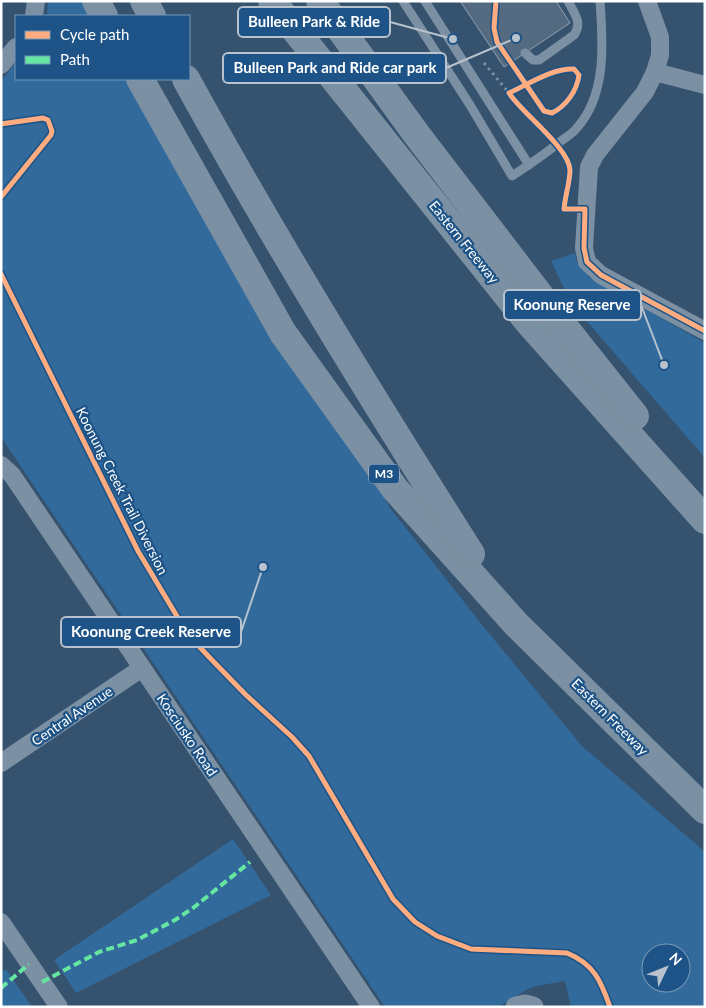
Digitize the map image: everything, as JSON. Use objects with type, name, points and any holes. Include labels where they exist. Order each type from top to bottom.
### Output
[{"type":"highway","points":[[96,1],[103,15]]},
{"type":"highway","points":[[144,1],[151,15]]},
{"type":"highway","name":"Eastern Freeway","points":[[272,1],[530,324],[705,520]]},
{"type":"highway","points":[[320,1],[417,135],[558,319],[679,471],[705,500]]},
{"type":"highway","name":"Eastern Freeway","points":[[141,80],[283,333],[396,489],[516,624],[705,810]]},
{"type":"highway","name":"Eastern Freeway","points":[[187,80],[242,181],[382,415],[516,624]]},
{"type":"street","points":[[34,15],[36,1]]},
{"type":"street","points":[[647,1],[660,37],[660,55],[655,72],[645,92],[595,155],[589,167],[584,248],[587,262],[601,275],[705,331]]},
{"type":"street","points":[[1,64],[15,48]]},
{"type":"street","points":[[655,72],[705,85]]},
{"type":"street","name":"Kosciusko Road","points":[[1,465],[12,475],[372,1007]]},
{"type":"street","name":"Central Avenue","points":[[1,763],[142,668]]},
{"type":"street","points":[[1,922],[58,1007]]},
{"type":"lane","points":[[403,1],[470,105],[512,176],[530,165],[576,129],[594,103],[601,69],[602,31],[600,1]]},
{"type":"lane","points":[[425,1],[530,165]]},
{"type":"lane","points":[[525,53],[533,60],[539,60],[578,30],[579,22],[568,1]]},
{"type":"path","points":[[484,63],[513,99]]},
{"type":"path","points":[[509,93],[518,89]]},
{"type":"shaded area","points":[[48,1],[101,1],[109,15],[47,15]]},
{"type":"shaded area","points":[[15,63],[15,80],[139,80],[265,283],[390,508],[483,626],[581,745],[705,852],[705,1007],[571,1007],[565,981],[528,989],[498,1007],[385,1007],[1,437],[1,81]]},
{"type":"shaded area","points":[[575,253],[577,262],[589,277],[705,343],[705,458],[579,312],[551,261]]},
{"type":"shaded area","points":[[233,839],[271,895],[76,993],[54,960]]},
{"type":"shaded area","points":[[6,969],[32,1007],[1,1007],[1,972]]},
{"type":"building","points":[[460,1],[556,1],[570,23],[504,67]]},
{"type":"marked path","points":[[42,982],[99,952],[137,940],[175,920],[193,908],[250,862]]},
{"type":"marked path","points":[[1,988],[29,964]]},
{"type":"cycle path","points":[[496,1],[494,28],[497,42],[544,111],[552,113],[566,102],[576,87],[579,75],[574,69],[557,71],[541,77],[533,81],[524,85],[509,93],[554,141],[568,161],[570,175],[564,209],[585,209],[584,248],[587,262],[601,275],[705,331]]},
{"type":"cycle path","points":[[1,124],[43,118],[48,120],[52,131],[51,135],[1,197]]},
{"type":"cycle path","name":"Koonung Creek Trail Diversion","points":[[1,274],[138,551],[181,623],[210,658],[246,695],[292,737],[309,756],[393,899],[415,922],[437,936],[471,949],[567,953],[576,957],[584,962],[600,981],[610,1007]]},
{"type":"place","name":"Bulleen Park and Ride car park","points":[[516,38]]},
{"type":"place","name":"Bulleen Park & Ride","points":[[453,39]]},
{"type":"place","name":"Koonung Reserve","points":[[664,365]]},
{"type":"place","name":"Koonung Creek Reserve","points":[[263,567]]}]
